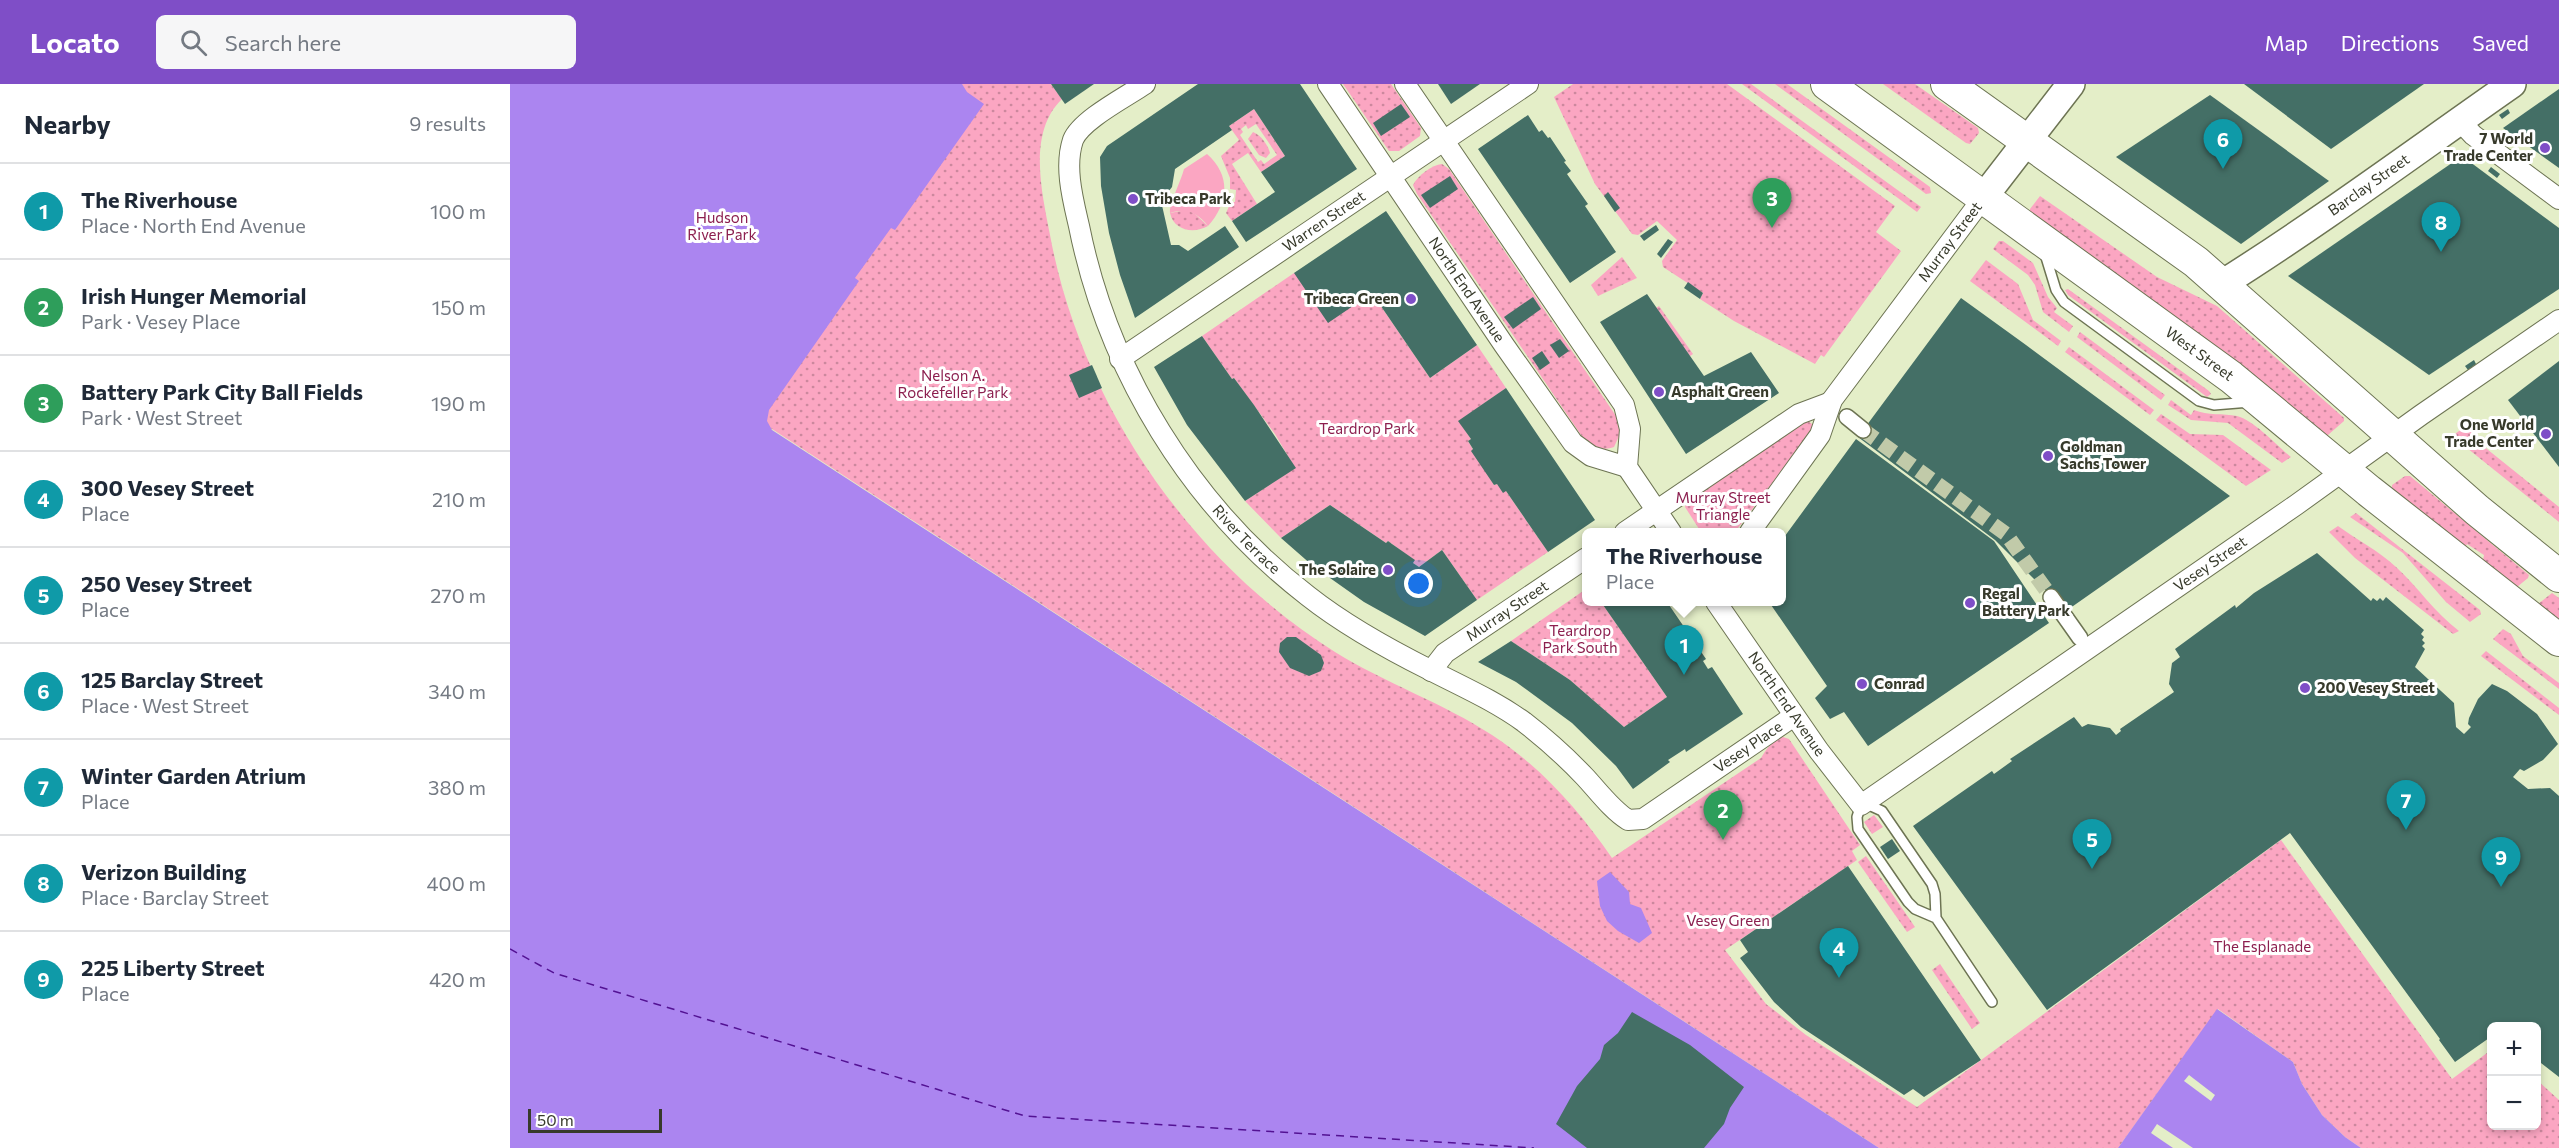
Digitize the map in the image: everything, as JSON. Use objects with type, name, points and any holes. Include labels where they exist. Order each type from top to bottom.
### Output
[{"type":"highway","name":"West Street","points":[[1827,84],[2261,401],[2344,471],[2559,640]]},
{"type":"highway","points":[[1947,84],[2174,246],[2222,284],[2485,516],[2559,576]]},
{"type":"main road","name":"Murray Street","points":[[1983,198],[2071,84]]},
{"type":"main road","name":"Barclay Street","points":[[2222,284],[2356,195],[2512,84]]},
{"type":"street","name":"River Terrace","points":[[1145,84],[1094,118],[1076,134],[1070,156],[1070,174],[1074,203],[1091,276],[1120,359],[1178,459],[1227,520],[1283,576],[1334,615],[1431,671],[1482,696],[1522,721],[1560,752],[1611,805]]},
{"type":"street","name":"North End Avenue","points":[[1328,84],[1573,443],[1591,456],[1627,467]]},
{"type":"street","points":[[1405,84],[1624,405],[1630,429],[1627,467],[1668,528]]},
{"type":"street","name":"Warren Street","points":[[1120,359],[1528,84]]},
{"type":"street","points":[[2459,120],[2474,135],[2559,199]]},
{"type":"street","name":"Murray Street","points":[[1753,528],[1820,435],[1831,402],[1983,198]]},
{"type":"street","name":"Vesey Street","points":[[1860,805],[2559,320]]},
{"type":"street","points":[[1631,528],[1799,414],[1831,402]]},
{"type":"street","points":[[1847,417],[1863,430]]},
{"type":"street","name":"Murray Street","points":[[1431,671],[1445,653],[1582,561]]},
{"type":"street","points":[[2051,597],[2080,638]]},
{"type":"street","name":"North End Avenue","points":[[1719,606],[1794,716],[1860,805]]},
{"type":"street","name":"Vesey Place","points":[[1611,805],[1628,820],[1643,819],[1794,716]]},
{"type":"lane","name":"North End Avenue","points":[[1936,918],[1916,909],[1908,902],[1858,829],[1857,817],[1860,805],[1871,806],[1882,811],[1932,884],[1935,894],[1936,918],[1992,1002]]},
{"type":"green space","points":[[510,84],[1051,84],[1062,99],[1051,113],[1044,129],[1041,146],[1041,182],[1050,235],[1065,297],[1087,358],[1116,417],[1150,472],[1189,524],[1234,572],[1282,615],[1335,652],[1454,713],[1510,748],[1558,790],[1612,858],[1761,758],[1775,741],[1783,737],[1789,739],[1860,845],[1852,851],[1857,860],[1725,950],[1766,1004],[1806,1035],[1917,1107],[2281,840],[2452,1079],[2487,1053],[2487,1130],[2541,1130],[2541,1084],[2559,1100],[2559,1148],[2361,1148],[2345,1137],[2322,1115],[2302,1084],[2293,1062],[2218,1009],[2118,1148],[1879,1148],[612,325]]},
{"type":"green space","points":[[1343,84],[1391,84],[1421,128],[1420,136],[1399,151],[1389,151]]},
{"type":"green space","points":[[1573,84],[1727,84],[1895,206],[1876,232],[1901,251],[1824,357],[1821,355],[1815,364],[1734,321],[1700,299],[1703,293],[1663,267],[1662,261],[1677,240],[1657,221],[1638,235],[1632,234],[1595,184],[1554,97]]},
{"type":"green space","points":[[1742,84],[1751,84],[1921,207],[1917,212]]},
{"type":"green space","points":[[1775,84],[1787,84],[1930,187],[1931,193],[1926,194]]},
{"type":"green space","points":[[1883,84],[1915,84],[1978,128],[1979,133],[1970,144],[1966,143]]},
{"type":"green space","points":[[1254,109],[1285,156],[1261,172],[1248,153],[1232,164],[1257,204],[1232,221],[1226,213],[1231,202],[1235,202],[1236,190],[1230,189],[1230,178],[1221,156],[1239,140],[1229,126]],"holes":[[[1256,124],[1277,155],[1264,164],[1261,160],[1258,162],[1240,135],[1243,132],[1241,129],[1246,125],[1248,129]]]},
{"type":"green space","points":[[1253,132],[1268,147],[1270,153],[1266,158],[1259,155],[1248,139]]},
{"type":"green space","points":[[1207,154],[1220,171],[1224,189],[1220,208],[1208,226],[1200,218],[1186,211],[1170,213],[1184,169]]},
{"type":"green space","points":[[1442,164],[1449,169],[1616,416],[1620,434],[1614,447],[1604,449],[1595,447],[1581,435],[1417,194],[1413,185],[1418,178],[1430,168]]},
{"type":"green space","points":[[2040,196],[2157,277],[2217,306],[2344,418],[2344,421],[2328,435],[2324,435],[2251,373],[2030,212]]},
{"type":"green space","points":[[1186,210],[1195,214],[1208,226],[1197,230],[1180,227],[1172,219],[1170,213]]},
{"type":"green space","points":[[1999,241],[2003,241],[2033,263],[2048,297],[2057,308],[2054,312],[2073,326],[2069,332],[2043,312],[2035,285],[2028,275],[1993,249]]},
{"type":"green space","points":[[1622,257],[1637,278],[1598,296],[1591,285]]},
{"type":"green space","points":[[1986,260],[2018,284],[2033,320],[2061,341],[2058,346],[1970,281]]},
{"type":"green space","name":"Teardrop Park","points":[[1294,273],[1372,293],[1430,378],[1477,345],[1506,388],[1459,421],[1471,439],[1468,441],[1494,485],[1497,484],[1506,491],[1548,552],[1477,600],[1442,550],[1419,567],[1413,563],[1414,560],[1388,541],[1386,543],[1330,505],[1281,538],[1245,501],[1295,468],[1275,434],[1202,336]]},
{"type":"green space","points":[[2068,289],[2211,394],[2207,397],[2068,295],[2065,290]]},
{"type":"green space","points":[[1659,306],[1693,354],[1690,356],[1656,308]]},
{"type":"green space","points":[[2080,332],[2165,395],[2161,400],[2077,337]]},
{"type":"green space","points":[[2069,347],[2154,410],[2150,415],[2065,352]]},
{"type":"green space","points":[[2171,400],[2191,415],[2194,410],[2244,418],[2291,457],[2282,463],[2228,423],[2191,420],[2168,405]]},
{"type":"green space","points":[[2161,414],[2190,434],[2223,435],[2271,470],[2246,486],[2156,420]]},
{"type":"green space","name":"Murray Street Triangle","points":[[1808,421],[1812,424],[1812,430],[1738,528],[1698,528],[1685,507],[1687,501],[1802,422]]},
{"type":"green space","points":[[2469,424],[2476,433],[2472,437],[2559,507],[2559,522],[2452,436]]},
{"type":"green space","points":[[2405,476],[2410,476],[2529,575],[2528,578],[2517,587],[2514,586],[2483,560],[2484,555],[2467,544],[2465,548],[2392,490],[2392,485]]},
{"type":"green space","points":[[2356,513],[2480,610],[2481,614],[2470,622],[2446,602],[2403,553],[2350,517]]},
{"type":"green space","points":[[2338,526],[2389,561],[2459,631],[2453,634],[2355,558],[2329,532]]},
{"type":"green space","name":"Teardrop Park South","points":[[1582,592],[1582,606],[1604,606],[1667,697],[1624,727],[1570,680],[1511,641]]},
{"type":"green space","points":[[2552,593],[2559,598],[2559,621],[2538,604]]},
{"type":"green space","points":[[2503,629],[2511,634],[2523,656],[2559,683],[2559,689],[2493,639]]},
{"type":"green space","points":[[2486,651],[2559,708],[2559,715],[2481,656]]},
{"type":"green space","points":[[1874,815],[1883,827],[1872,834],[1864,822]]},
{"type":"green space","points":[[1866,856],[1915,927],[1907,932],[1858,862]]},
{"type":"green space","points":[[1940,964],[1980,1023],[1972,1029],[1932,970]]},
{"type":"shaded area","points":[[510,84],[962,84],[967,92],[984,104],[895,230],[891,228],[855,278],[859,281],[769,410],[767,421],[772,430],[1879,1148],[510,1148]]},
{"type":"shaded area","points":[[1610,872],[1629,892],[1630,904],[1641,908],[1652,933],[1639,943],[1618,931],[1607,921],[1600,906],[1597,881]]},
{"type":"shaded area","points":[[2217,1009],[2293,1062],[2302,1084],[2322,1115],[2345,1137],[2361,1148],[2118,1148]]},
{"type":"pier","points":[[2189,1075],[2215,1095],[2211,1101],[2184,1081]]},
{"type":"pier","points":[[2157,1124],[2193,1148],[2173,1148],[2151,1133]]},
{"type":"building","points":[[1051,84],[1094,84],[1065,104]]},
{"type":"building","points":[[1198,84],[1300,84],[1357,169],[1246,242],[1232,221],[1275,192],[1261,172],[1285,156],[1254,109],[1229,126],[1232,130],[1175,169],[1172,187],[1161,201],[1171,245],[1179,245],[1188,251],[1225,226],[1239,247],[1135,318],[1109,233],[1101,186],[1100,157],[1107,146]]},
{"type":"building","points":[[1438,84],[1480,84],[1451,104]]},
{"type":"building","points":[[2244,84],[2424,84],[2331,149]]},
{"type":"building","name":"7 World Trade Center","points":[[2559,89],[2559,168],[2503,128]]},
{"type":"building","points":[[2210,95],[2329,181],[2241,244],[2116,157]]},
{"type":"building","points":[[1401,104],[1410,117],[1381,136],[1373,123]]},
{"type":"building","points":[[2508,109],[2510,113],[2502,119],[2499,115]]},
{"type":"building","points":[[1528,115],[1539,132],[1542,130],[1548,138],[1550,137],[1566,161],[1564,162],[1571,171],[1567,174],[1588,204],[1585,206],[1616,252],[1570,283],[1478,149]]},
{"type":"building","points":[[2462,156],[2559,228],[2559,289],[2429,375],[2288,276]]},
{"type":"building","points":[[2491,167],[2500,174],[2497,178],[2488,171]]},
{"type":"building","points":[[1450,176],[1458,189],[1430,208],[1421,195]]},
{"type":"building","points":[[1608,192],[1620,208],[1615,212],[1604,196]]},
{"type":"building","name":"Tribeca Green","points":[[1386,211],[1477,345],[1430,378],[1372,293],[1328,323],[1294,273]]},
{"type":"building","points":[[1656,225],[1659,230],[1644,241],[1640,236]]},
{"type":"building","points":[[1668,239],[1673,242],[1661,258],[1657,254]]},
{"type":"building","points":[[1688,282],[1703,293],[1700,299],[1684,288]]},
{"type":"building","points":[[1647,294],[1704,376],[1751,352],[1779,393],[1686,454],[1600,322]]},
{"type":"building","points":[[1533,297],[1541,309],[1513,329],[1504,317]]},
{"type":"building","name":"Goldman Sachs Tower","points":[[1961,298],[2230,496],[2066,611],[1995,540],[1858,437]]},
{"type":"building","points":[[1202,336],[1232,379],[1234,378],[1254,405],[1296,468],[1245,501],[1187,425],[1154,367]]},
{"type":"building","points":[[1560,339],[1569,351],[1559,358],[1550,345]]},
{"type":"building","points":[[1542,351],[1550,363],[1540,370],[1532,358]]},
{"type":"building","points":[[2474,360],[2476,364],[2468,370],[2465,366]]},
{"type":"building","name":"One World Trade Center","points":[[2559,361],[2559,467],[2508,400]]},
{"type":"building","points":[[1092,365],[1102,388],[1079,398],[1069,375]]},
{"type":"building","points":[[1506,388],[1595,520],[1548,552],[1506,491],[1503,493],[1497,484],[1494,485],[1471,451],[1473,449],[1468,441],[1471,439],[1458,421]]},
{"type":"building","points":[[1856,439],[1994,541],[2049,623],[1868,746],[1844,712],[1830,719],[1815,698],[1827,686],[1772,606],[1786,606],[1786,535]]},
{"type":"building","name":"The Solaire","points":[[1330,505],[1386,543],[1388,541],[1415,560],[1413,563],[1419,567],[1442,550],[1477,600],[1425,636],[1364,602],[1313,566],[1281,538]]},
{"type":"building","points":[[2317,553],[2371,601],[2373,598],[2377,601],[2380,598],[2383,601],[2386,597],[2424,630],[2421,634],[2425,643],[2422,646],[2425,649],[2415,667],[2454,703],[2456,727],[2464,734],[2471,727],[2468,724],[2469,718],[2478,699],[2492,684],[2507,691],[2537,714],[2558,744],[2543,760],[2524,771],[2520,769],[2513,777],[2528,789],[2550,788],[2559,796],[2559,1077],[2541,1063],[2541,1022],[2487,1022],[2487,1040],[2455,1062],[2290,833],[2047,1010],[1913,826],[1992,771],[1994,774],[2012,761],[2010,759],[2074,717],[2082,727],[2088,724],[2110,728],[2116,735],[2121,731],[2120,729],[2174,692],[2169,684],[2172,663],[2180,657],[2175,649],[2235,605],[2236,608],[2254,593]]},
{"type":"building","points":[[1604,606],[1670,606],[1706,659],[1703,661],[1708,669],[1712,667],[1743,714],[1686,752],[1685,749],[1668,760],[1670,762],[1633,789],[1616,766],[1572,723],[1516,682],[1478,662],[1511,641],[1570,680],[1624,727],[1667,697]]},
{"type":"building","points":[[1287,637],[1296,637],[1321,655],[1324,663],[1321,671],[1309,676],[1290,668],[1279,652],[1280,643]]},
{"type":"building","points":[[1892,839],[1900,851],[1888,859],[1880,847]]},
{"type":"building","points":[[1848,866],[1981,1060],[1924,1097],[1913,1089],[1904,1095],[1801,1027],[1774,1002],[1740,958],[1748,952],[1740,940]]},
{"type":"building","points":[[1632,1012],[1690,1045],[1744,1087],[1730,1108],[1724,1124],[1704,1148],[1587,1148],[1556,1124],[1577,1086],[1600,1059],[1604,1045],[1618,1033]]},
{"type":"ferry route","points":[[510,949],[554,973],[1025,1116],[1534,1148]]},
{"type":"tunnel","points":[[1863,430],[2006,534],[2051,597]]},
{"type":"place","name":"7 World Trade Center","points":[[2545,148]]},
{"type":"place","name":"125 Barclay Street","points":[[2223,169]]},
{"type":"place","name":"Tribeca Park","points":[[1133,199]]},
{"type":"place","name":"Battery Park City Ball Fields","points":[[1772,228]]},
{"type":"place","name":"Verizon Building","points":[[2441,252]]},
{"type":"place","name":"Tribeca Green","points":[[1411,299]]},
{"type":"place","name":"Asphalt Green","points":[[1659,392]]},
{"type":"place","name":"One World Trade Center","points":[[2546,434]]},
{"type":"place","name":"Goldman Sachs Tower","points":[[2048,456]]},
{"type":"place","name":"The Solaire","points":[[1388,570]]},
{"type":"place","name":"Regal Battery Park","points":[[1970,603]]},
{"type":"place","name":"The Riverhouse","points":[[1684,675]]},
{"type":"place","name":"Conrad","points":[[1862,684]]},
{"type":"place","name":"200 Vesey Street","points":[[2305,688]]},
{"type":"place","name":"Winter Garden Atrium","points":[[2406,830]]},
{"type":"place","name":"Irish Hunger Memorial","points":[[1723,840]]},
{"type":"place","name":"250 Vesey Street","points":[[2092,869]]},
{"type":"place","name":"225 Liberty Street","points":[[2501,887]]},
{"type":"place","name":"300 Vesey Street","points":[[1839,978]]},
{"type":"park label","name":"Hudson River Park","points":[[722,226]]},
{"type":"park label","name":"Nelson A. Rockefeller Park","points":[[953,384]]},
{"type":"park label","name":"Vesey Green","points":[[1728,921]]},
{"type":"park label","name":"The Esplanade","points":[[2262,947]]}]
